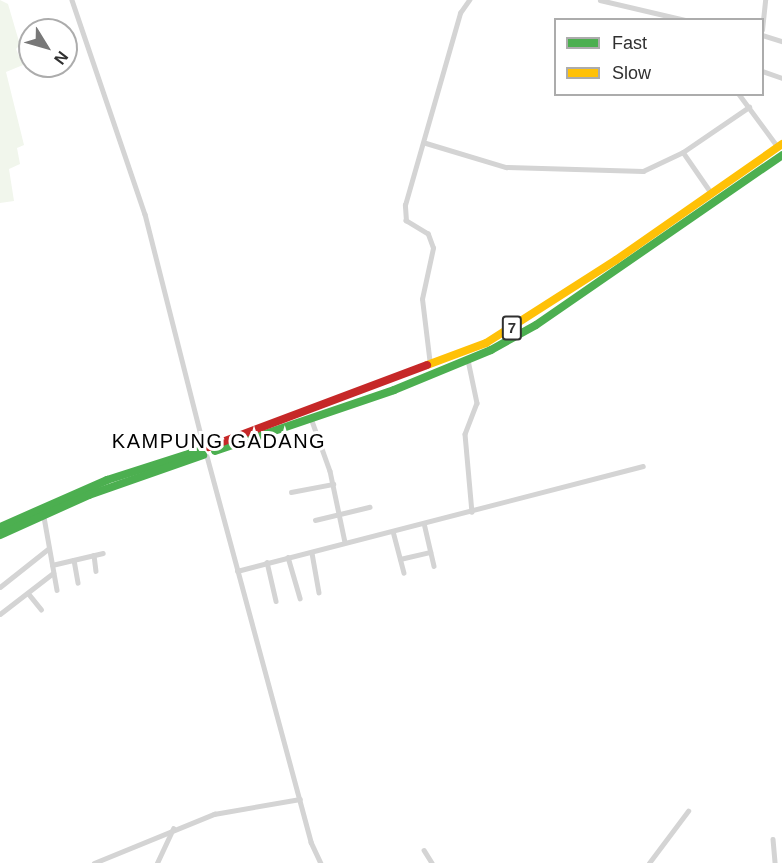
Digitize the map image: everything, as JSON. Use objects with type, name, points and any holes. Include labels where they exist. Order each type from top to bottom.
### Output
[{"type":"highway","name":"7","points":[[206,451],[311,418],[467,356],[619,264],[781,149]]},
{"type":"highway","name":"7","points":[[619,264],[712,194],[781,149]]},
{"type":"highway","name":"7","points":[[206,451],[430,364],[467,356]]},
{"type":"highway","points":[[0,527],[206,451]]},
{"type":"highway","points":[[0,536],[44,517],[63,503]]},
{"type":"street","points":[[72,0],[145,214],[237,571],[300,799],[321,863]]},
{"type":"street","points":[[430,364],[422,299],[432,243],[428,234],[408,224],[404,214],[426,143],[460,13],[469,0]]},
{"type":"street","points":[[600,0],[676,18]]},
{"type":"street","points":[[763,18],[765,0]]},
{"type":"street","points":[[764,36],[782,41]]},
{"type":"street","points":[[764,72],[782,78]]},
{"type":"street","points":[[741,96],[781,149]]},
{"type":"street","points":[[426,143],[497,166],[590,172],[650,170],[683,152],[749,107]]},
{"type":"street","points":[[683,152],[712,194]]},
{"type":"street","points":[[467,356],[477,403],[465,434],[472,512]]},
{"type":"street","points":[[311,418],[333,484],[345,542]]},
{"type":"street","points":[[237,571],[643,466]]},
{"type":"street","points":[[291,492],[333,484]]},
{"type":"street","points":[[315,520],[369,507]]},
{"type":"street","points":[[44,517],[57,590]]},
{"type":"street","points":[[424,524],[434,566]]},
{"type":"street","points":[[393,531],[404,573]]},
{"type":"street","points":[[0,587],[48,549]]},
{"type":"street","points":[[400,559],[430,552]]},
{"type":"street","points":[[52,565],[103,553]]},
{"type":"street","points":[[312,553],[319,592]]},
{"type":"street","points":[[94,555],[96,571]]},
{"type":"street","points":[[288,557],[300,598]]},
{"type":"street","points":[[74,560],[78,583]]},
{"type":"street","points":[[267,562],[276,601]]},
{"type":"street","points":[[0,614],[53,573]]},
{"type":"street","points":[[28,592],[41,609]]},
{"type":"street","points":[[94,863],[173,828],[226,811],[300,799]]},
{"type":"street","points":[[649,863],[688,812]]},
{"type":"street","points":[[157,863],[173,828]]},
{"type":"street","points":[[773,840],[775,863]]},
{"type":"street","points":[[424,850],[432,863]]},
{"type":"shaded area","points":[[0,0],[8,4],[18,38],[16,49],[18,67],[6,72],[24,145],[17,148],[20,164],[9,169],[14,201],[0,203]]},
{"type":"traffic: fast","points":[[215,451],[394,390],[491,350],[536,325],[782,155]]},
{"type":"traffic: fast","points":[[0,527],[107,480],[201,450]]},
{"type":"traffic: fast","points":[[0,535],[89,495],[203,455]]},
{"type":"traffic: slow","points":[[427,365],[486,343],[616,260],[782,144]]},
{"type":"traffic: jam","points":[[209,447],[427,365]]},
{"type":"district","name":"KAMPUNG GADANG","points":[[219,441]]}]
